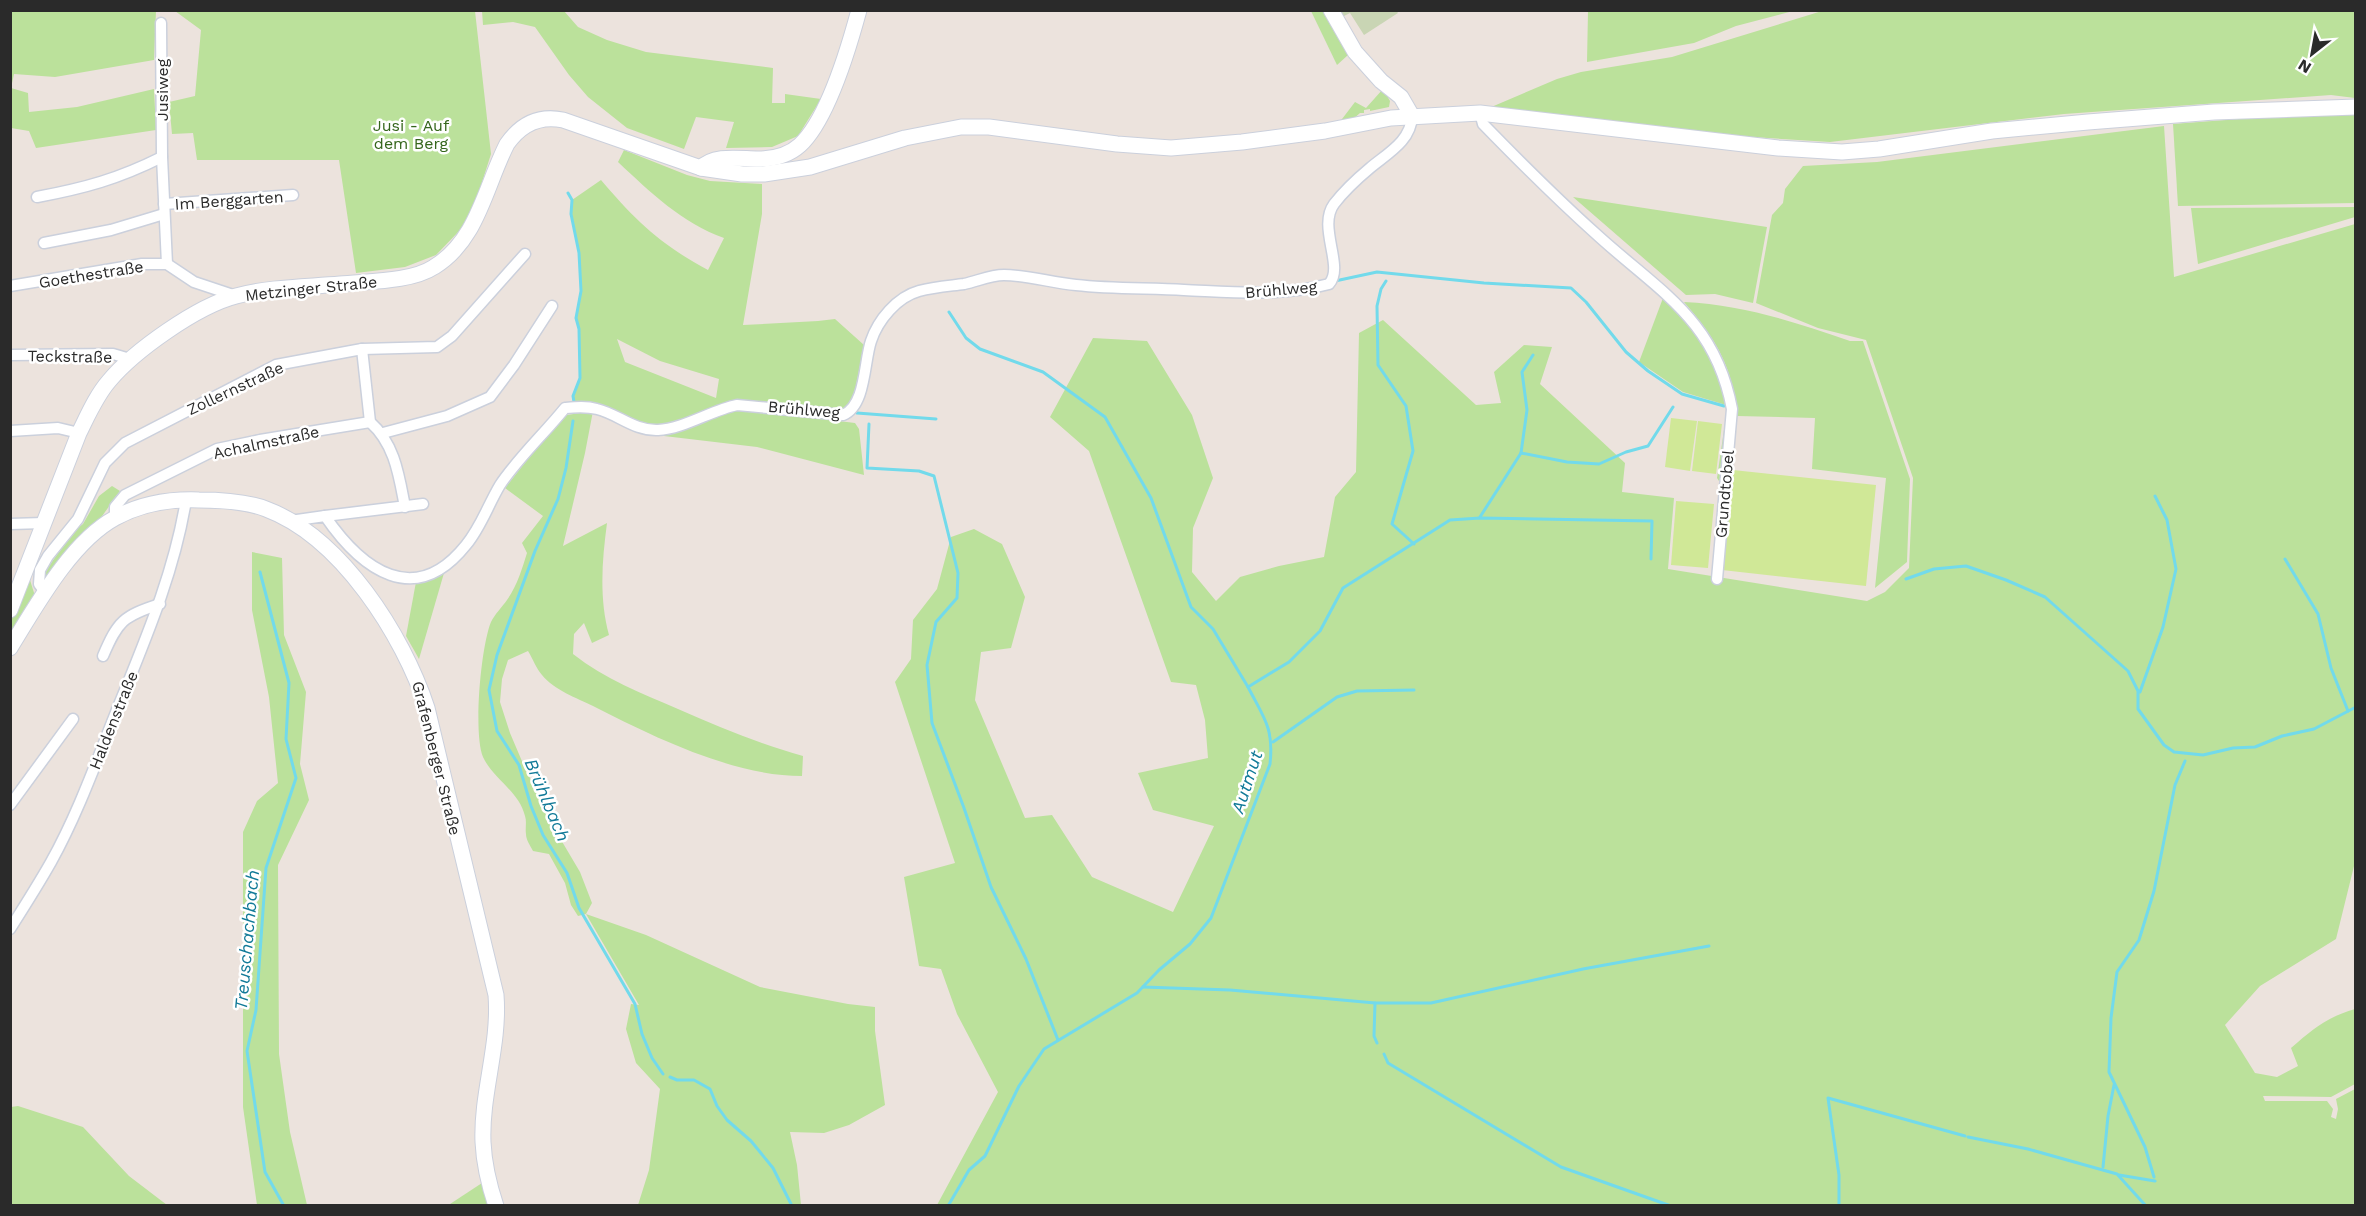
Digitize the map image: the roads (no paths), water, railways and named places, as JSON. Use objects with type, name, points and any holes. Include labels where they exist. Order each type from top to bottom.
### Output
[{"type":"main road","points":[[701,168],[706,163],[715,160],[771,159],[799,146],[811,133],[827,101],[848,49],[859,10]]},
{"type":"main road","points":[[1331,10],[1355,52],[1381,81],[1401,97],[1412,116]]},
{"type":"main road","name":"Metzinger Straße","points":[[11,606],[79,433],[107,383],[130,359],[208,307],[236,296],[397,279],[433,268],[454,251],[469,234],[503,151],[513,135],[531,121],[555,119],[591,129],[701,168],[742,174],[784,172],[835,160],[930,132],[961,127],[989,127],[1118,144],[1171,148],[1325,131],[1360,123],[1412,116],[1480,113],[1768,147],[1842,152],[1879,149],[1992,131],[2088,122],[2214,112],[2355,107]]},
{"type":"main road","name":"Grafenberger Straße","points":[[10,648],[45,592],[96,532],[115,518],[163,502],[186,500],[241,503],[266,509],[290,521],[317,540],[339,560],[386,620],[417,676],[427,708],[496,995],[496,1037],[483,1141],[486,1167],[496,1206]]},
{"type":"street","name":"Jusiweg","points":[[161,23],[162,157],[167,264]]},
{"type":"street","name":"Grundtobel","points":[[1480,113],[1484,124],[1558,200],[1673,300],[1693,321],[1719,363],[1727,384],[1732,409],[1717,579]]},
{"type":"street","name":"Brühlweg","points":[[325,516],[350,548],[383,572],[410,579],[434,573],[450,562],[467,544],[506,477],[565,408],[582,406],[599,409],[633,426],[658,430],[693,421],[737,405],[843,415],[850,412],[863,383],[870,342],[880,323],[901,300],[918,291],[1002,275],[1024,276],[1053,283],[1084,286],[1252,294],[1291,291],[1329,284],[1334,273],[1328,218],[1333,206],[1402,141],[1412,126],[1412,116]]},
{"type":"street","points":[[37,197],[102,183],[129,174],[162,157]]},
{"type":"street","name":"Im Berggarten","points":[[164,209],[293,195]]},
{"type":"street","points":[[44,243],[111,230],[164,209]]},
{"type":"street","name":"Zollernstraße","points":[[45,592],[39,584],[40,570],[48,556],[78,519],[105,464],[125,443],[276,365],[362,349],[437,347],[452,336],[525,255]]},
{"type":"street","name":"Goethestraße","points":[[10,286],[142,264],[167,264],[194,282],[236,296]]},
{"type":"street","points":[[383,434],[447,416],[490,397],[514,365],[552,306]]},
{"type":"street","points":[[362,349],[370,422],[383,434],[397,466],[405,507]]},
{"type":"street","name":"Teckstraße","points":[[10,355],[113,354],[130,359]]},
{"type":"street","name":"Achalmstraße","points":[[115,518],[115,507],[125,495],[218,449],[370,422]]},
{"type":"street","points":[[10,431],[58,428],[79,433]]},
{"type":"street","name":"Haldenstraße","points":[[10,929],[52,861],[83,793],[160,604],[180,535],[186,500]]},
{"type":"street","points":[[290,521],[423,504]]},
{"type":"street","points":[[10,524],[44,523]]},
{"type":"street","points":[[103,656],[116,627],[123,620],[138,611],[160,604]]},
{"type":"street","points":[[10,805],[73,719]]},
{"type":"waterway","points":[[568,193],[572,200],[571,214],[579,253],[581,291],[576,318],[579,329],[580,378],[573,396],[574,402],[577,403]]},
{"type":"waterway","points":[[1335,281],[1377,272],[1484,283],[1571,288],[1586,302],[1626,352],[1648,371],[1682,394],[1724,406]]},
{"type":"waterway","points":[[1386,281],[1381,289],[1377,306],[1378,365],[1406,406],[1413,451],[1392,524],[1414,544]]},
{"type":"waterway","points":[[949,312],[966,338],[980,349],[1043,372],[1105,417],[1151,498],[1191,607],[1213,629],[1248,687]]},
{"type":"waterway","points":[[1480,517],[1521,453],[1527,410],[1522,372],[1533,355]]},
{"type":"waterway","points":[[1521,453],[1567,462],[1599,464],[1626,452],[1648,446],[1673,407]]},
{"type":"waterway","points":[[857,413],[936,419]]},
{"type":"waterway","name":"Brühlbach","points":[[573,421],[566,468],[558,499],[535,551],[497,655],[489,690],[497,731],[519,765],[531,806],[543,835],[567,873],[579,908],[635,1004],[642,1034],[652,1058],[663,1074]]},
{"type":"waterway","points":[[869,424],[867,468],[919,471],[934,476],[958,573],[957,598],[936,622],[927,665],[932,723],[991,887],[1026,959],[1058,1040]]},
{"type":"waterway","points":[[2140,692],[2163,627],[2176,569],[2167,520],[2155,496]]},
{"type":"waterway","name":"Autmut","points":[[948,1206],[969,1170],[985,1156],[1019,1086],[1044,1049],[1137,993],[1159,970],[1190,944],[1211,918],[1270,764],[1269,732],[1248,687],[1289,662],[1320,631],[1343,588],[1450,520],[1480,518],[1652,521],[1651,559]]},
{"type":"waterway","points":[[2285,559],[2318,614],[2331,668],[2348,711]]},
{"type":"waterway","points":[[1906,579],[1934,569],[1966,566],[2045,597],[2128,671],[2138,691],[2138,709],[2164,745],[2174,752],[2203,755],[2233,748],[2255,747],[2282,736],[2314,729],[2356,707]]},
{"type":"waterway","name":"Treuschachbach","points":[[260,572],[289,683],[286,739],[296,778],[266,868],[256,1010],[247,1051],[265,1172],[284,1206]]},
{"type":"waterway","points":[[1273,742],[1337,697],[1357,691],[1414,690]]},
{"type":"waterway","points":[[2154,1177],[2145,1147],[2109,1072],[2111,1018],[2117,972],[2139,940],[2154,891],[2175,785],[2185,761]]},
{"type":"waterway","points":[[1143,987],[1230,990],[1375,1003],[1431,1003],[1583,969],[1709,946]]},
{"type":"waterway","points":[[1375,1003],[1374,1036],[1377,1043]]},
{"type":"waterway","points":[[1384,1054],[1388,1063],[1561,1167],[1671,1206]]},
{"type":"waterway","points":[[670,1077],[677,1080],[694,1080],[710,1089],[717,1106],[727,1120],[751,1141],[773,1168],[792,1206]]},
{"type":"waterway","points":[[2103,1167],[2108,1116],[2114,1085]]},
{"type":"waterway","points":[[1839,1206],[1839,1175],[1828,1098],[1965,1136]]},
{"type":"waterway","points":[[1968,1137],[2028,1149],[2117,1174],[2146,1206]]},
{"type":"waterway","points":[[2119,1175],[2155,1181]]},
{"type":"park label","name":"Jusi - Auf dem Berg","points":[[411,134]]}]
